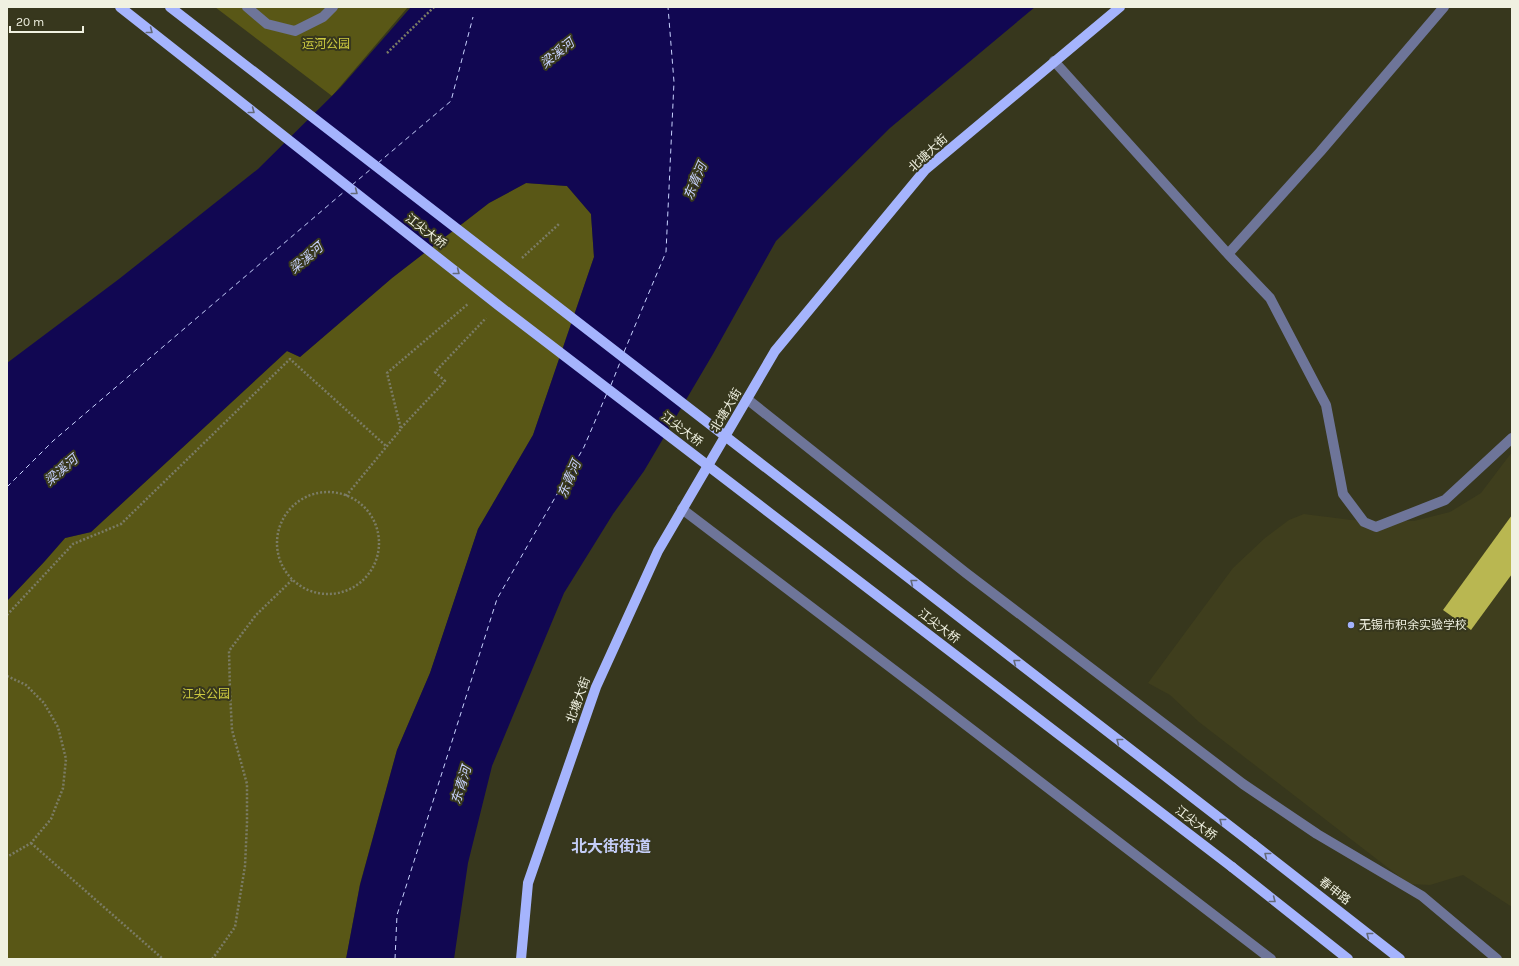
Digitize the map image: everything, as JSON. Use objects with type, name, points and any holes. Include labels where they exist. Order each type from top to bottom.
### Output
[{"type":"main road","name":"江尖大桥","points":[[120,7],[498,305],[1232,867],[1348,959]]},
{"type":"main road","name":"江尖大桥","points":[[170,7],[1253,844]]},
{"type":"main road","name":"北塘大街","points":[[521,959],[528,882],[596,687],[658,551],[775,351],[925,170],[1120,7]]},
{"type":"main road","name":"春申路","points":[[1253,844],[1400,959]]},
{"type":"street","points":[[247,7],[266,24],[295,31],[323,18],[332,7]]},
{"type":"street","points":[[1228,254],[1320,152],[1444,7]]},
{"type":"street","points":[[1054,61],[1228,254],[1270,298],[1326,405],[1344,494],[1364,522],[1376,527],[1445,500],[1512,438]]},
{"type":"street","points":[[747,399],[966,573],[1243,784],[1317,834],[1422,896],[1497,959]]},
{"type":"street","points":[[682,509],[1271,959]]},
{"type":"path","points":[[386,53],[434,7]]},
{"type":"path","points":[[517,262],[559,224]]},
{"type":"path","points":[[401,429],[387,373],[470,303]]},
{"type":"path","points":[[346,496],[386,446],[445,381],[435,372],[498,305]]},
{"type":"path","points":[[7,615],[73,544],[121,524],[290,360],[386,446]]},
{"type":"path","points":[[333,492],[346,496],[354,498],[371,514],[378,531],[380,542],[377,560],[371,572],[358,585],[349,591],[327,595],[309,591],[292,580],[282,567],[277,550],[277,536],[283,519],[289,510],[307,496],[333,492]]},
{"type":"path","points":[[212,959],[235,927],[245,866],[247,784],[232,730],[230,651],[256,615],[292,580]]},
{"type":"path","points":[[7,676],[26,685],[44,703],[58,727],[66,759],[64,788],[51,820],[31,842],[7,857]]},
{"type":"path","points":[[31,842],[163,959]]},
{"type":"shaded area","name":"无锡市积余实验学校","points":[[1512,452],[1512,907],[1463,875],[1430,885],[1409,884],[1199,722],[1170,695],[1148,683],[1233,568],[1265,538],[1289,520],[1304,514],[1351,520],[1414,521],[1450,512],[1481,493]]},
{"type":"green space","name":"运河公园","points":[[215,7],[408,7],[332,96]]},
{"type":"green space","name":"江尖公园","points":[[526,183],[567,186],[591,214],[594,257],[533,435],[478,529],[430,673],[397,750],[360,884],[346,959],[7,959],[7,601],[65,538],[91,532],[287,351],[300,357],[392,278],[489,203]]},
{"type":"water","points":[[411,7],[1035,7],[890,128],[776,241],[713,354],[644,471],[613,514],[564,593],[492,766],[468,863],[454,959],[346,959],[360,885],[397,750],[430,673],[478,529],[533,435],[594,257],[591,214],[567,186],[526,183],[489,203],[392,278],[300,357],[287,351],[91,532],[65,538],[7,601],[7,363],[119,279],[258,169],[340,88]]},
{"type":"building","points":[[1512,515],[1512,574],[1471,630],[1443,610]]},
{"type":"ferry route","points":[[624,352],[666,252],[674,82],[668,7]]},
{"type":"ferry route","points":[[378,163],[451,101],[473,17]]},
{"type":"ferry route","points":[[352,185],[371,169]]},
{"type":"ferry route","points":[[7,487],[53,441],[345,191]]},
{"type":"ferry route","points":[[611,385],[621,360]]},
{"type":"ferry route","points":[[395,959],[397,915],[497,599],[584,447],[607,393]]},
{"type":"place","name":"无锡市积余实验学校","points":[[1351,625]]},
{"type":"district","name":"北大街街道","points":[[611,846]]},
{"type":"water label","name":"梁溪河","points":[[557,53]]},
{"type":"water label","name":"东青河","points":[[695,181]]},
{"type":"water label","name":"梁溪河","points":[[306,258]]},
{"type":"water label","name":"梁溪河","points":[[61,470]]},
{"type":"water label","name":"东青河","points":[[569,479]]},
{"type":"water label","name":"东青河","points":[[461,785]]}]
